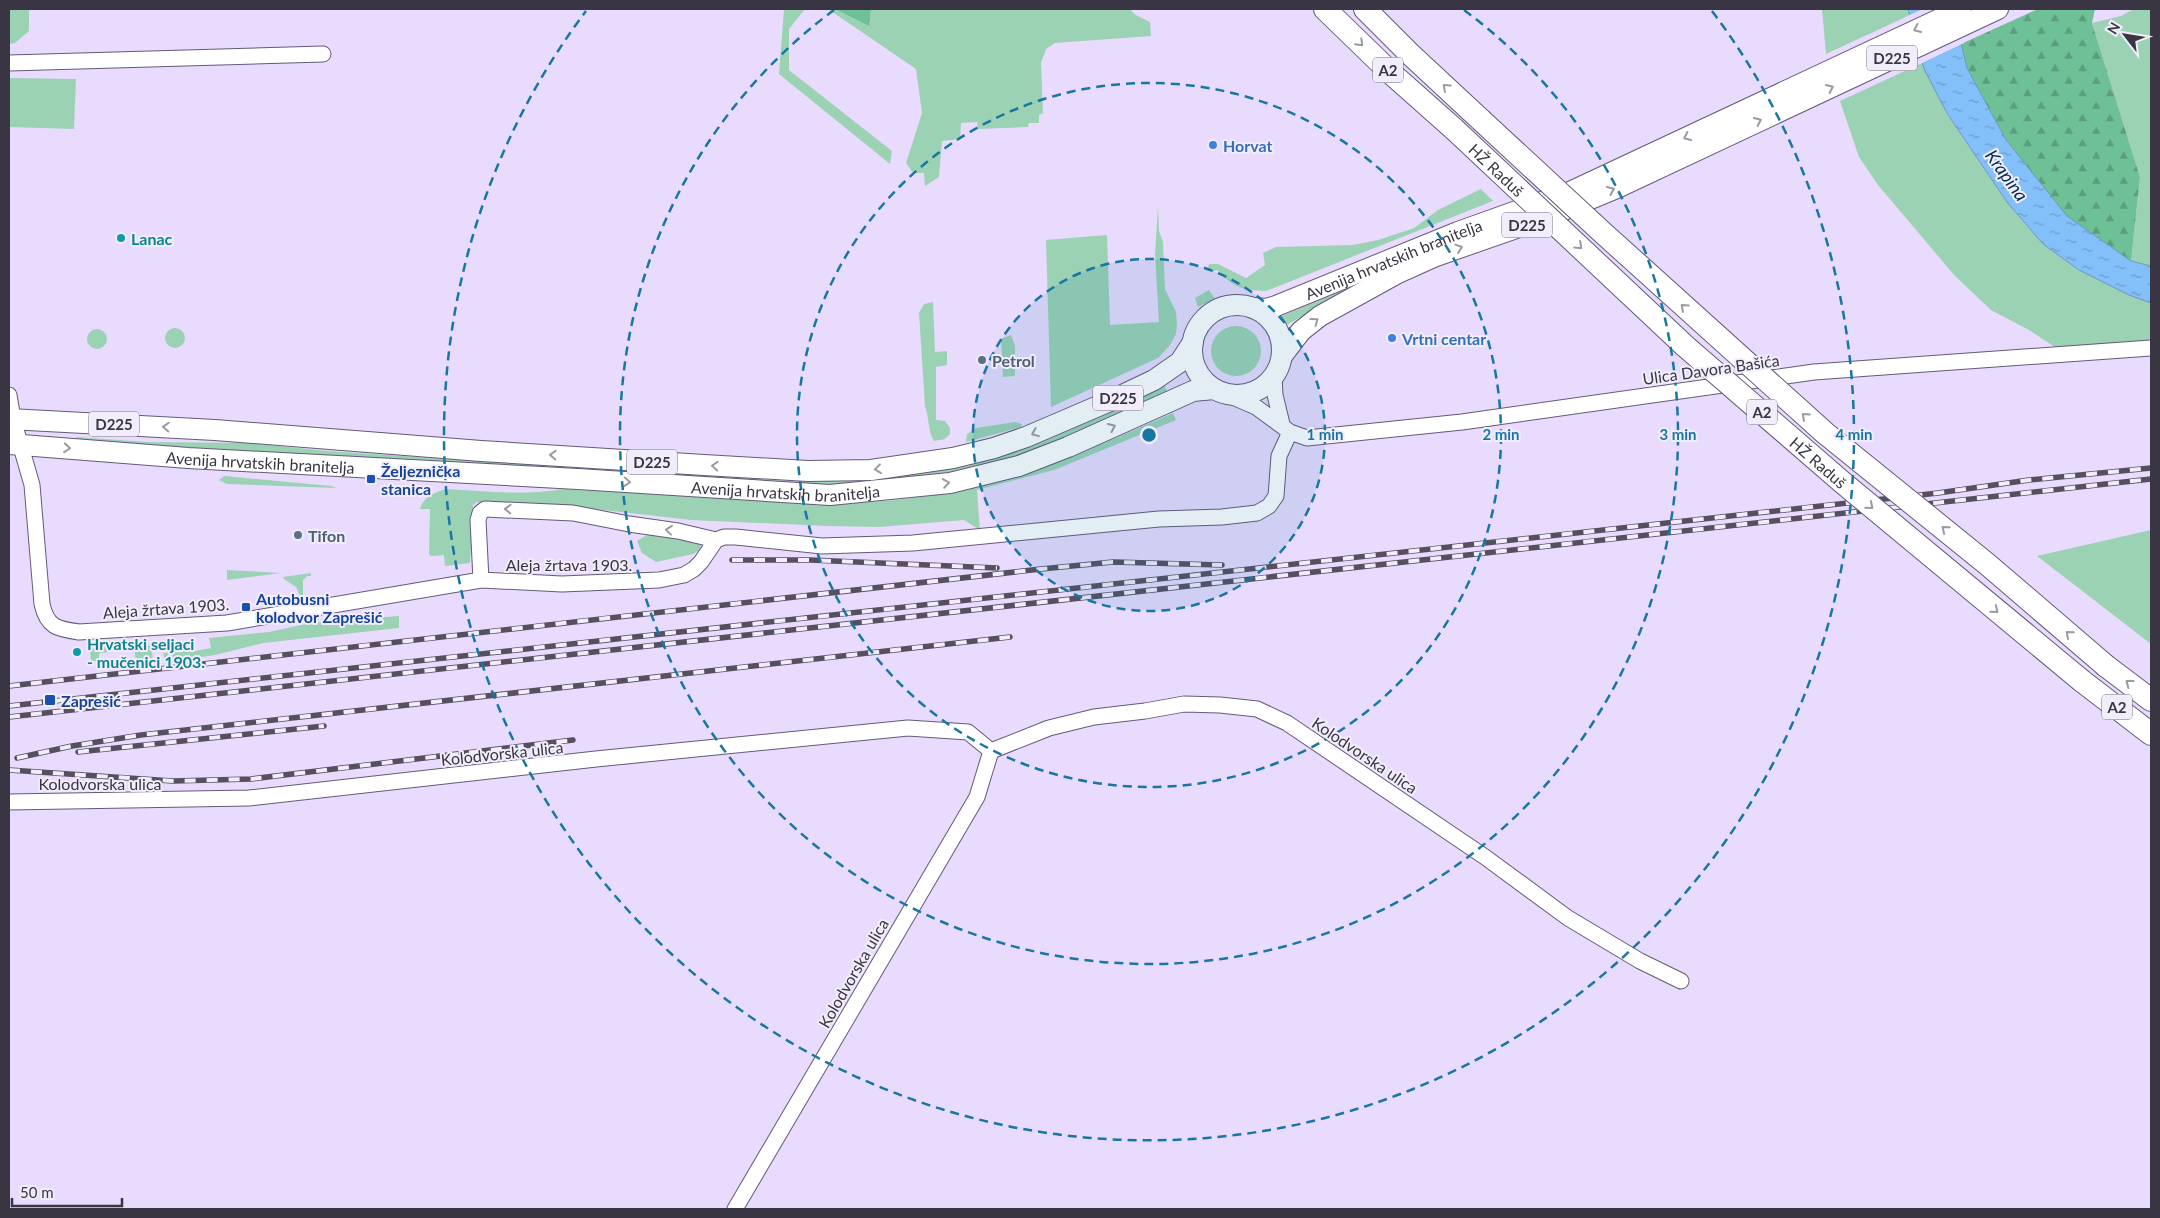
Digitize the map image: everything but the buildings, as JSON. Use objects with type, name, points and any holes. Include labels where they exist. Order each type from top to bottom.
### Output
[{"type":"highway","name":"HŽ Raduš","points":[[1326,9],[1392,74],[1454,129],[1693,352],[1842,482],[2082,681],[2151,734]]},
{"type":"highway","name":"HŽ Raduš","points":[[1365,9],[1410,54],[1602,232],[1825,433],[1988,564],[2106,666],[2151,700]]},
{"type":"main road","name":"D225","points":[[1782,101],[1961,9]]},
{"type":"main road","name":"D225","points":[[1782,101],[1998,9]]},
{"type":"main road","name":"Avenija hrvatskih branitelja","points":[[1253,308],[1266,309],[1276,306],[1458,232],[1550,200],[1782,101]]},
{"type":"main road","name":"Avenija hrvatskih branitelja","points":[[1282,356],[1301,331],[1320,316],[1396,274],[1436,256],[1564,211],[1782,101]]},
{"type":"main road","name":"D225","points":[[1193,342],[1203,321],[1216,311],[1232,306],[1253,308],[1264,314],[1273,322],[1279,332],[1282,356],[1274,376],[1265,386],[1253,393],[1240,395],[1220,392]]},
{"type":"main road","name":"Avenija hrvatskih branitelja","points":[[11,419],[215,430],[481,452],[732,467],[808,471],[871,470],[952,458],[994,448],[1035,433],[1154,380],[1180,362],[1193,342]]},
{"type":"main road","points":[[1193,342],[1192,356],[1196,369],[1203,380],[1220,392]]},
{"type":"main road","name":"Avenija hrvatskih branitelja","points":[[15,444],[188,458],[830,495],[950,483],[1019,466],[1068,447],[1193,391],[1220,392]]},
{"type":"street","points":[[9,63],[323,54]]},
{"type":"street","name":"Ulica Davora Bašića","points":[[1220,392],[1256,407],[1286,428],[1307,438],[1462,422],[1814,372],[2151,348]]},
{"type":"street","points":[[482,580],[478,520],[484,509],[573,513],[629,524],[687,532],[716,540],[724,537],[736,537],[822,546],[913,543],[1159,519],[1222,517],[1257,513],[1269,506],[1276,496],[1279,456],[1286,428],[1275,394],[1274,376]]},
{"type":"street","name":"Aleja žrtava 1903.","points":[[9,395],[15,444],[32,485],[42,604],[45,617],[59,629],[79,632],[227,623],[482,580],[562,584],[627,582],[684,575],[701,562],[716,540]]},
{"type":"street","name":"Kolodvorska ulica","points":[[991,751],[1049,728],[1094,717],[1184,704],[1257,709],[1296,728],[1485,857],[1568,918],[1640,962],[1681,981]]},
{"type":"street","name":"Kolodvorska ulica","points":[[9,802],[249,798],[587,760],[908,728],[968,732],[991,751]]},
{"type":"street","name":"Kolodvorska ulica","points":[[735,1209],[977,797],[991,751]]},
{"type":"green space","points":[[9,9],[29,9],[29,31],[15,43],[10,44]]},
{"type":"green space","points":[[784,9],[805,9],[789,29],[789,70],[892,151],[890,164],[779,74]]},
{"type":"green space","points":[[828,9],[835,9],[869,25],[871,9],[1129,9],[1150,22],[1151,36],[1055,43],[1046,49],[1041,63],[1043,113],[1039,115],[1039,123],[1029,123],[1028,127],[978,129],[977,122],[961,123],[960,139],[942,141],[939,177],[925,186],[924,173],[913,173],[906,163],[922,113],[916,69]]},
{"type":"green space","points":[[835,9],[871,9],[869,26]]},
{"type":"green space","points":[[1822,9],[1908,9],[1910,15],[1826,54]]},
{"type":"green space","points":[[2038,9],[2095,9],[2092,23],[2140,177],[2131,261],[2066,216],[2006,140],[1967,68],[1961,44]]},
{"type":"green space","points":[[2134,9],[2151,9],[2151,266],[2131,261],[2140,177],[2092,23],[2121,16]]},
{"type":"green space","points":[[1922,63],[1948,116],[2007,202],[2043,244],[2079,270],[2129,295],[2151,303],[2151,342],[2058,349],[2029,330],[1991,310],[1955,276],[1878,185],[1859,157],[1840,101]]},
{"type":"green space","points":[[9,78],[76,79],[74,129],[9,127]]},
{"type":"green space","points":[[1481,189],[1493,201],[1266,291],[1250,290],[1233,284],[1217,270],[1212,272],[1208,267],[1209,264],[1218,264],[1246,278],[1265,265],[1263,253],[1276,247],[1353,245],[1378,240],[1414,228],[1438,210]]},
{"type":"green space","points":[[1158,207],[1159,231],[1163,242],[1165,289],[1176,312],[1176,334],[1170,345],[1158,358],[1051,407],[1046,240],[1107,235],[1110,325],[1159,322],[1155,254]]},
{"type":"green space","points":[[1209,290],[1215,299],[1198,307],[1195,298]]},
{"type":"green space","points":[[1342,291],[1343,293],[1339,297],[1286,325],[1282,316]]},
{"type":"green space","points":[[933,302],[935,352],[947,351],[947,365],[936,367],[936,420],[945,421],[950,428],[950,434],[945,439],[934,441],[925,406],[919,313],[924,304]]},
{"type":"green space","points":[[1231,326],[1241,326],[1254,333],[1261,346],[1261,356],[1254,369],[1241,376],[1231,376],[1222,372],[1215,365],[1211,356],[1211,346],[1215,337],[1222,330]]},
{"type":"green space","points":[[171,328],[179,328],[185,334],[185,342],[179,348],[171,348],[165,342],[165,334]]},
{"type":"green space","points":[[93,329],[101,329],[107,335],[107,343],[101,349],[93,349],[87,343],[87,335]]},
{"type":"green space","points":[[1011,335],[1015,346],[1015,376],[1003,377],[1001,339]]},
{"type":"green space","points":[[1164,385],[1168,393],[1038,451],[953,474],[850,487],[76,441],[76,437],[147,442],[250,443],[327,451],[802,482],[840,481],[897,476],[953,467]]},
{"type":"green space","points":[[1173,413],[1176,420],[1054,470],[977,490],[980,530],[964,520],[879,527],[828,526],[691,520],[595,509],[477,502],[473,505],[470,563],[445,566],[444,555],[431,556],[429,554],[430,509],[420,509],[427,498],[434,493],[446,489],[519,493],[563,489],[823,504],[872,502],[920,497],[981,485],[1037,468],[1092,448]]},
{"type":"green space","points":[[1015,422],[1022,424],[1021,427],[966,442],[967,434],[976,428]]},
{"type":"green space","points":[[224,476],[337,488],[227,484],[219,480]]},
{"type":"green space","points":[[2151,530],[2151,644],[2037,556]]},
{"type":"green space","points":[[652,532],[701,542],[700,550],[693,554],[656,562],[642,553],[637,541]]},
{"type":"green space","points":[[227,570],[281,573],[227,580]]},
{"type":"green space","points":[[311,573],[311,576],[307,576],[303,580],[303,598],[301,598],[296,587],[283,577]]},
{"type":"green space","points":[[399,616],[399,628],[263,643],[215,655],[166,663],[163,653],[183,652],[183,642],[191,641],[195,651],[211,648],[209,638],[269,632],[310,623]]},
{"type":"green space","points":[[151,645],[153,660],[136,662],[134,647]]},
{"type":"green space","points":[[110,646],[111,652],[99,653],[99,661],[91,661],[90,649]]},
{"type":"water","name":"Krapina","points":[[1908,9],[1953,9],[1967,68],[2006,140],[2067,216],[2131,261],[2151,266],[2151,303],[2129,295],[2079,270],[2043,244],[2007,202],[1948,115],[1924,69]]},
{"type":"pier","points":[[1923,9],[1955,9],[1964,43],[1920,64],[1907,16]]},
{"type":"railway","points":[[9,706],[1938,493],[2029,480],[2151,468]]},
{"type":"railway","points":[[9,717],[2151,479]]},
{"type":"railway","points":[[732,560],[810,560],[997,568]]},
{"type":"railway","points":[[9,686],[1041,569],[1113,562],[1222,565]]},
{"type":"railway","points":[[17,758],[72,746],[141,735],[1010,637]]},
{"type":"railway","points":[[78,752],[324,726]]},
{"type":"railway","points":[[9,770],[173,781],[251,779],[573,740]]},
{"type":"place","name":"Horvat","points":[[1213,145]]},
{"type":"place","name":"Lanac","points":[[121,238]]},
{"type":"place","name":"Vrtni centar","points":[[1392,338]]},
{"type":"place","name":"Petrol","points":[[982,360]]},
{"type":"place","name":"Željeznička stanica","points":[[371,479]]},
{"type":"place","name":"Tifon","points":[[298,535]]},
{"type":"place","name":"Autobusni kolodvor Zaprešić","points":[[246,607]]},
{"type":"place","name":"Hrvatski seljaci - mučenici 1903.","points":[[77,652]]},
{"type":"place","name":"Zaprešić","points":[[50,700]]}]
